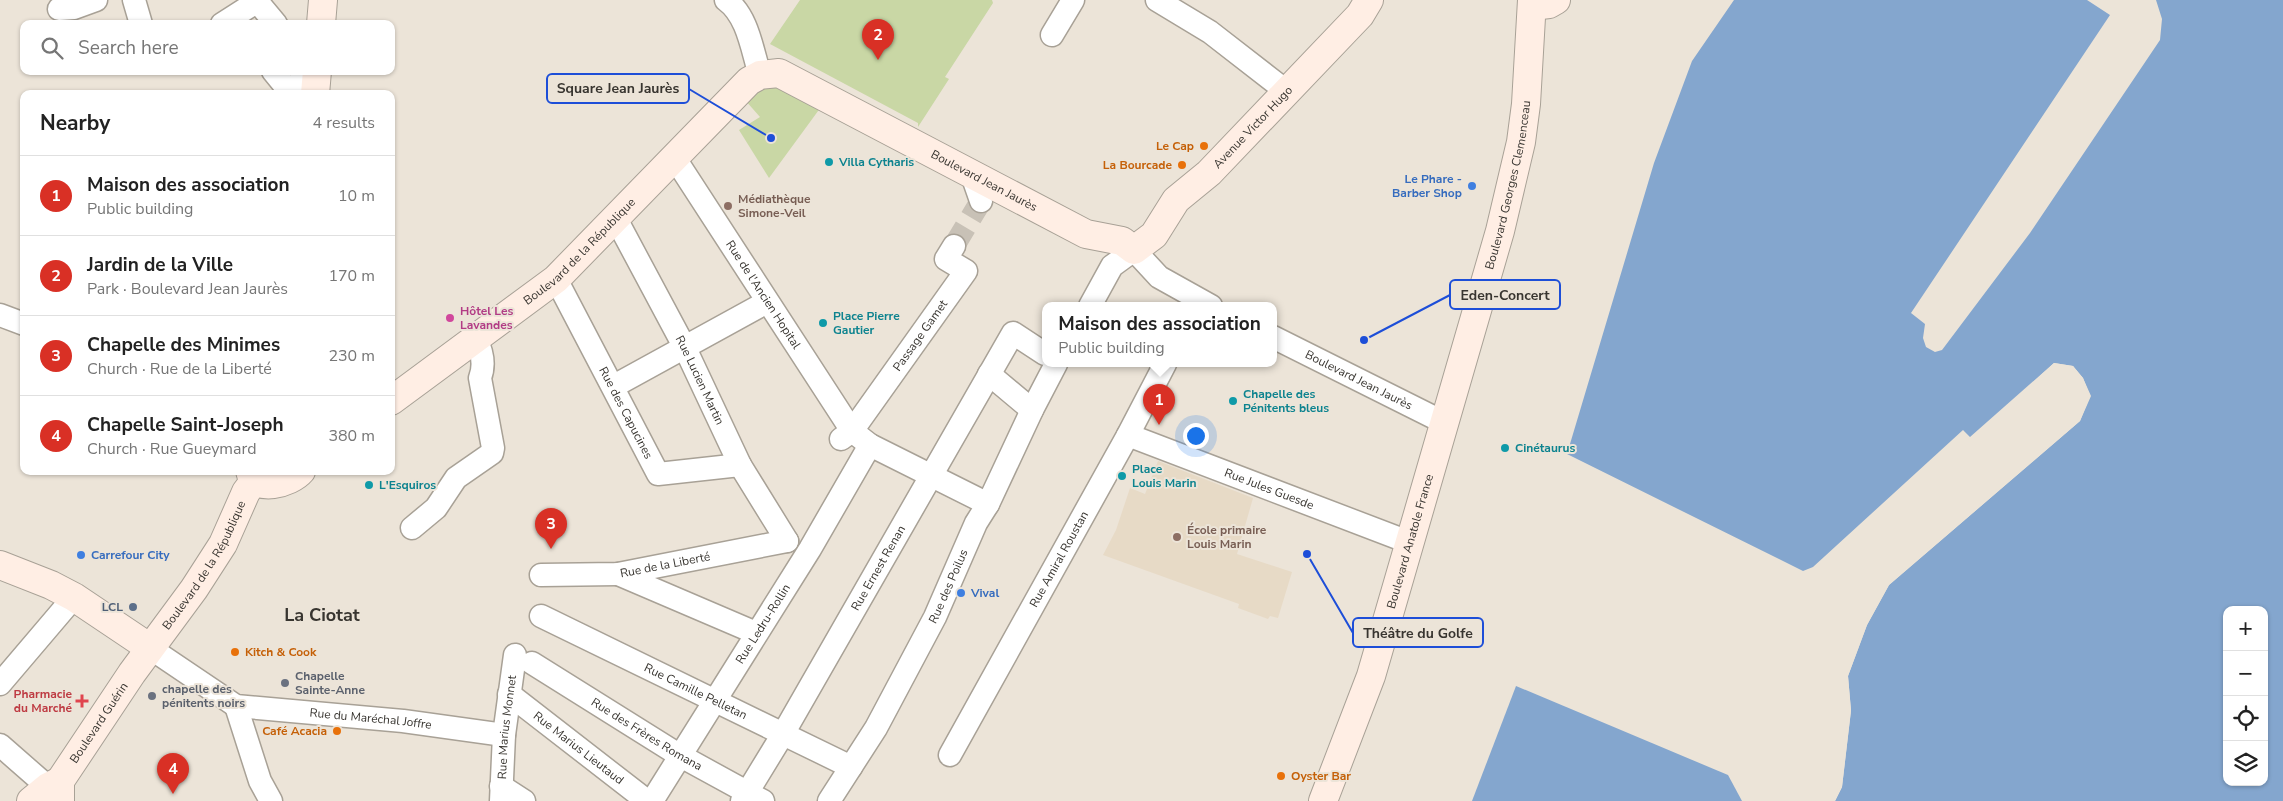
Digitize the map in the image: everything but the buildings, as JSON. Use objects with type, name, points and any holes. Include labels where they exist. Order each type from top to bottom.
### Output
[{"type":"street","points":[[59,9],[74,8],[96,0]]},
{"type":"street","points":[[134,0],[140,20]]},
{"type":"street","points":[[321,20],[323,0]]},
{"type":"street","points":[[726,0],[738,10],[744,23],[754,78]]},
{"type":"street","points":[[1052,35],[1073,0]]},
{"type":"street","name":"Avenue Victor Hugo","points":[[1134,250],[1154,235],[1176,200],[1210,173],[1360,15],[1369,0]]},
{"type":"street","points":[[228,20],[257,1],[273,20]]},
{"type":"street","points":[[1165,2],[1210,32],[1286,91]]},
{"type":"street","name":"Boulevard Georges Clemenceau","points":[[1445,423],[1500,231],[1515,169],[1540,2]]},
{"type":"street","name":"Boulevard Jean Jaurès","points":[[754,78],[779,74],[1086,234],[1122,241],[1134,250],[1159,277],[1201,302]]},
{"type":"street","points":[[276,75],[286,87],[316,82]]},
{"type":"street","name":"Boulevard de la République","points":[[395,398],[556,279],[674,157],[754,78]]},
{"type":"street","name":"Rue de l'Ancien Hopital","points":[[674,157],[767,302],[846,435],[988,504]]},
{"type":"street","points":[[972,175],[981,201]]},
{"type":"street","name":"Rue Lucien Martin","points":[[615,217],[685,348],[740,465],[787,541]]},
{"type":"street","name":"Passage Gamet","points":[[846,435],[966,271],[946,259],[954,246]]},
{"type":"street","points":[[1092,302],[1112,266],[1134,250]]},
{"type":"street","name":"Rue des Capucines","points":[[556,279],[614,386],[658,474],[740,465]]},
{"type":"street","points":[[614,386],[767,302]]},
{"type":"street","points":[[0,315],[20,322]]},
{"type":"street","name":"Rue Ernest Renan","points":[[751,798],[783,734],[1012,333],[1042,352]]},
{"type":"street","name":"Boulevard Jean Jaurès","points":[[1277,339],[1445,423]]},
{"type":"street","points":[[412,528],[436,508],[456,478],[492,453],[493,448],[480,378],[483,370],[481,349],[466,346]]},
{"type":"street","name":"Rue des Poilus","points":[[829,801],[876,728],[935,617],[976,522],[988,504],[1054,367]]},
{"type":"street","name":"Rue Amiral Roustan","points":[[950,755],[1128,435],[1163,367]]},
{"type":"street","points":[[989,374],[1032,410]]},
{"type":"street","name":"Boulevard Anatole France","points":[[1323,801],[1371,676],[1445,423]]},
{"type":"street","name":"Rue Jules Guesde","points":[[1128,435],[1411,543]]},
{"type":"street","name":"Rue Ledru-Rollin","points":[[652,801],[679,755],[810,549],[870,445]]},
{"type":"street","name":"Boulevard de la République","points":[[150,648],[194,589],[223,544],[253,476],[260,484],[271,484],[298,475]]},
{"type":"street","points":[[787,541],[810,549]]},
{"type":"street","name":"Rue de la Liberté","points":[[541,576],[618,574],[787,541]]},
{"type":"street","points":[[0,565],[51,585],[74,598],[236,706],[260,781],[270,801]]},
{"type":"street","points":[[618,574],[756,633]]},
{"type":"street","points":[[0,684],[74,598]]},
{"type":"street","name":"Rue Camille Pelletan","points":[[541,616],[850,767]]},
{"type":"street","name":"Boulevard Guérin","points":[[49,793],[150,648]]},
{"type":"street","name":"Rue Marius Monnet","points":[[501,793],[508,694],[524,659]]},
{"type":"street","name":"Rue des Frères Romana","points":[[524,659],[751,798]]},
{"type":"street","name":"Rue Marius Lieutaud","points":[[508,694],[647,801]]},
{"type":"street","name":"Rue du Maréchal Joffre","points":[[236,706],[403,721],[504,735]]},
{"type":"street","points":[[0,745],[49,793]]},
{"type":"street","points":[[501,793],[524,801]]},
{"type":"shaded area","name":"École primaire Louis Marin","points":[[1158,461],[1253,498],[1237,554],[1292,572],[1278,618],[1270,616],[1268,619],[1238,608],[1239,604],[1103,555],[1116,530],[1130,488],[1145,494]]},
{"type":"green space","points":[[800,0],[992,0],[993,3],[945,77],[949,79],[918,127],[918,123],[770,44]]},
{"type":"green space","points":[[779,85],[821,107],[769,178],[739,130],[760,117],[745,100],[754,90]]},
{"type":"water","points":[[1734,0],[2087,0],[2110,15],[1911,313],[1925,324],[1923,338],[1926,347],[1935,352],[1942,350],[2030,233],[2160,40],[2162,19],[2156,0],[2283,0],[2283,801],[1835,801],[1842,787],[1851,711],[1848,676],[1867,625],[1889,585],[2080,421],[2090,396],[2083,378],[2073,366],[2054,363],[1970,437],[1963,430],[1813,567],[1803,571],[1567,454],[1654,163],[1692,61]]},
{"type":"water","points":[[1516,686],[1728,775],[1742,801],[1472,801]]},
{"type":"pier","points":[[2054,363],[2073,366],[2083,378],[2091,396],[2080,421],[1889,585],[1867,625],[1848,676],[1851,710],[1842,787],[1835,801],[1833,801],[1840,787],[1849,710],[1846,676],[1864,624],[1888,583],[2078,419],[2088,396],[2081,379],[2072,368],[2055,366],[2033,385],[2033,382]]},
{"type":"tunnel","points":[[954,246],[981,201]]},
{"type":"place","name":"Jardin de la Ville","points":[[878,60]]},
{"type":"place","name":"Square Jean Jaurès","points":[[771,138]]},
{"type":"place","name":"Le Cap","points":[[1204,146]]},
{"type":"place","name":"Villa Cytharis","points":[[829,162]]},
{"type":"place","name":"La Bourcade","points":[[1182,165]]},
{"type":"place","name":"Le Phare - Barber Shop","points":[[1472,186]]},
{"type":"place","name":"Médiathèque Simone-Veil","points":[[728,206]]},
{"type":"place","name":"Hôtel Les Lavandes","points":[[450,318]]},
{"type":"place","name":"Place Pierre Gautier","points":[[823,323]]},
{"type":"place","name":"Eden-Concert","points":[[1364,340]]},
{"type":"place","name":"Chapelle des Pénitents bleus","points":[[1233,401]]},
{"type":"place","name":"Maison des association","points":[[1159,425]]},
{"type":"place","name":"Cinétaurus","points":[[1505,448]]},
{"type":"place","name":"Place Louis Marin","points":[[1122,476]]},
{"type":"place","name":"L'Esquiros","points":[[369,485]]},
{"type":"place","name":"École primaire Louis Marin","points":[[1177,537]]},
{"type":"place","name":"Chapelle des Minimes","points":[[551,549]]},
{"type":"place","name":"Théâtre du Golfe","points":[[1307,554]]},
{"type":"place","name":"Carrefour City","points":[[81,555]]},
{"type":"place","name":"Vival","points":[[961,593]]},
{"type":"place","name":"LCL","points":[[133,607]]},
{"type":"place","name":"Kitch & Cook","points":[[235,652]]},
{"type":"place","name":"Chapelle Sainte-Anne","points":[[285,683]]},
{"type":"place","name":"chapelle des pénitents noirs","points":[[152,696]]},
{"type":"place","name":"Pharmacie du Marché","points":[[82,701]]},
{"type":"place","name":"Café Acacia","points":[[337,731]]},
{"type":"place","name":"Oyster Bar","points":[[1281,776]]},
{"type":"place","name":"Chapelle Saint-Joseph","points":[[173,794]]},
{"type":"district","name":"La Ciotat","points":[[322,615]]}]
